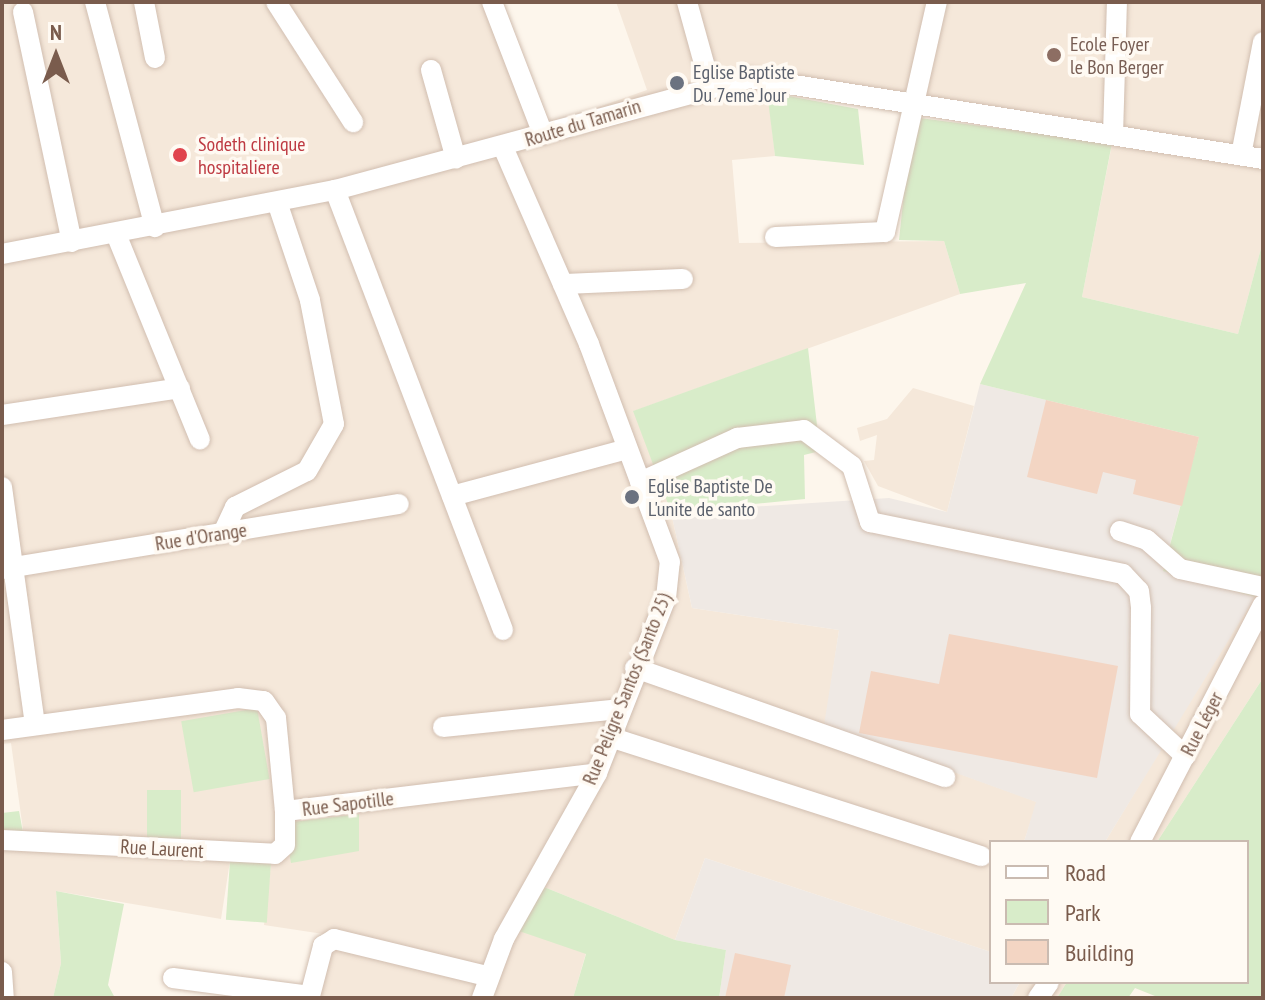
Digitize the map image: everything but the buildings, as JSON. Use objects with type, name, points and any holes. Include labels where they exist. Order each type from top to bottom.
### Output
[{"type":"street","points":[[95,2],[155,227]]},
{"type":"street","points":[[144,2],[155,58]]},
{"type":"street","points":[[276,2],[353,122]]},
{"type":"street","points":[[492,2],[543,134]]},
{"type":"street","points":[[687,2],[710,85]]},
{"type":"street","points":[[775,237],[885,232],[918,106],[937,2]]},
{"type":"street","points":[[1113,135],[1117,2]]},
{"type":"street","points":[[23,12],[72,242]]},
{"type":"street","points":[[1241,155],[1263,42]]},
{"type":"street","points":[[431,70],[456,159]]},
{"type":"street","name":"Route du Tamarin","points":[[2,254],[335,190],[503,147],[710,85],[750,78],[1263,159]]},
{"type":"street","name":"Rue Peligre Santos (Santo 25)","points":[[482,998],[487,976],[597,773],[635,668],[666,598],[670,562],[563,284],[503,147]]},
{"type":"street","points":[[335,190],[503,630]]},
{"type":"street","points":[[223,533],[235,507],[307,471],[334,424],[310,300],[277,202]]},
{"type":"street","points":[[116,234],[200,440]]},
{"type":"street","points":[[563,284],[683,279]]},
{"type":"street","points":[[2,415],[180,388]]},
{"type":"street","points":[[640,482],[737,438],[804,430],[852,466],[870,522],[1123,574],[1139,591],[1140,714],[1185,756]]},
{"type":"street","points":[[452,496],[627,449]]},
{"type":"street","points":[[2,487],[8,568],[35,725]]},
{"type":"street","name":"Rue d'Orange","points":[[8,568],[399,504]]},
{"type":"street","points":[[1120,531],[1147,540],[1180,569],[1263,587]]},
{"type":"street","name":"Rue Léger","points":[[1141,840],[1263,605]]},
{"type":"street","points":[[635,668],[945,777]]},
{"type":"street","name":"Rue Sapotille","points":[[2,730],[264,701],[276,718],[285,811],[597,773]]},
{"type":"street","points":[[443,727],[621,709]]},
{"type":"street","points":[[610,737],[981,856]]},
{"type":"street","name":"Rue Laurent","points":[[2,840],[265,855],[285,845],[285,811]]},
{"type":"street","points":[[173,978],[310,996],[323,946],[341,940],[487,976]]},
{"type":"street","points":[[2,972],[4,998]]},
{"type":"shaded area","points":[[2,2],[503,2],[550,124],[647,90],[616,2],[1263,2],[1263,241],[1238,334],[1082,297],[1112,144],[768,92],[775,156],[732,160],[739,243],[944,241],[960,294],[634,411],[671,512],[692,608],[839,630],[825,725],[1037,802],[1025,840],[989,840],[989,951],[705,858],[675,940],[544,887],[586,953],[573,998],[318,998],[330,935],[264,925],[271,864],[230,861],[221,919],[56,891],[61,963],[53,998],[2,998],[2,839],[24,837],[11,743],[2,744]]},
{"type":"shaded area","points":[[980,384],[1199,437],[1163,570],[1255,597],[1106,840],[1025,840],[1036,802],[824,725],[839,630],[692,608],[671,512],[889,498],[947,512]]},
{"type":"shaded area","points":[[913,388],[974,406],[947,512],[878,486],[864,461],[874,460],[877,435],[860,441],[857,428],[887,419]]},
{"type":"shaded area","points":[[1263,580],[1263,678],[1158,840],[1106,840]]},
{"type":"shaded area","points":[[705,858],[989,951],[989,984],[1019,984],[1011,998],[719,998],[726,950],[675,940]]},
{"type":"shaded area","points":[[1019,984],[1066,984],[1057,998],[1011,998]]},
{"type":"green space","points":[[767,92],[858,109],[864,165],[775,156]]},
{"type":"green space","points":[[912,117],[1112,143],[1082,297],[1238,334],[1263,241],[1263,580],[1255,597],[1163,571],[1199,437],[980,384],[1026,283],[960,294],[944,241],[899,240]]},
{"type":"green space","points":[[808,348],[820,451],[804,455],[805,499],[671,512],[633,411]]},
{"type":"green space","points":[[1263,678],[1263,998],[1160,998],[1135,988],[1128,998],[1057,998],[1066,984],[1249,984],[1249,840],[1158,840]]},
{"type":"green space","points":[[257,708],[270,779],[194,792],[181,721]]},
{"type":"green space","points":[[147,790],[181,790],[181,842],[147,842]]},
{"type":"green space","points":[[19,811],[24,838],[2,839],[2,813]]},
{"type":"green space","points":[[359,814],[359,851],[291,863],[284,823]]},
{"type":"green space","points":[[230,861],[271,864],[267,923],[226,920]]},
{"type":"green space","points":[[544,887],[675,940],[726,950],[719,998],[573,998],[586,954],[519,931]]},
{"type":"green space","points":[[56,891],[124,904],[108,985],[115,998],[53,998],[61,963]]},
{"type":"place","name":"Ecole Foyer le Bon Berger","points":[[1054,55]]},
{"type":"place","name":"Eglise Baptiste Du 7eme Jour","points":[[677,83]]},
{"type":"place","name":"Sodeth clinique hospitaliere","points":[[180,155]]},
{"type":"place","name":"Eglise Baptiste De L'unite de santo","points":[[632,497]]}]
